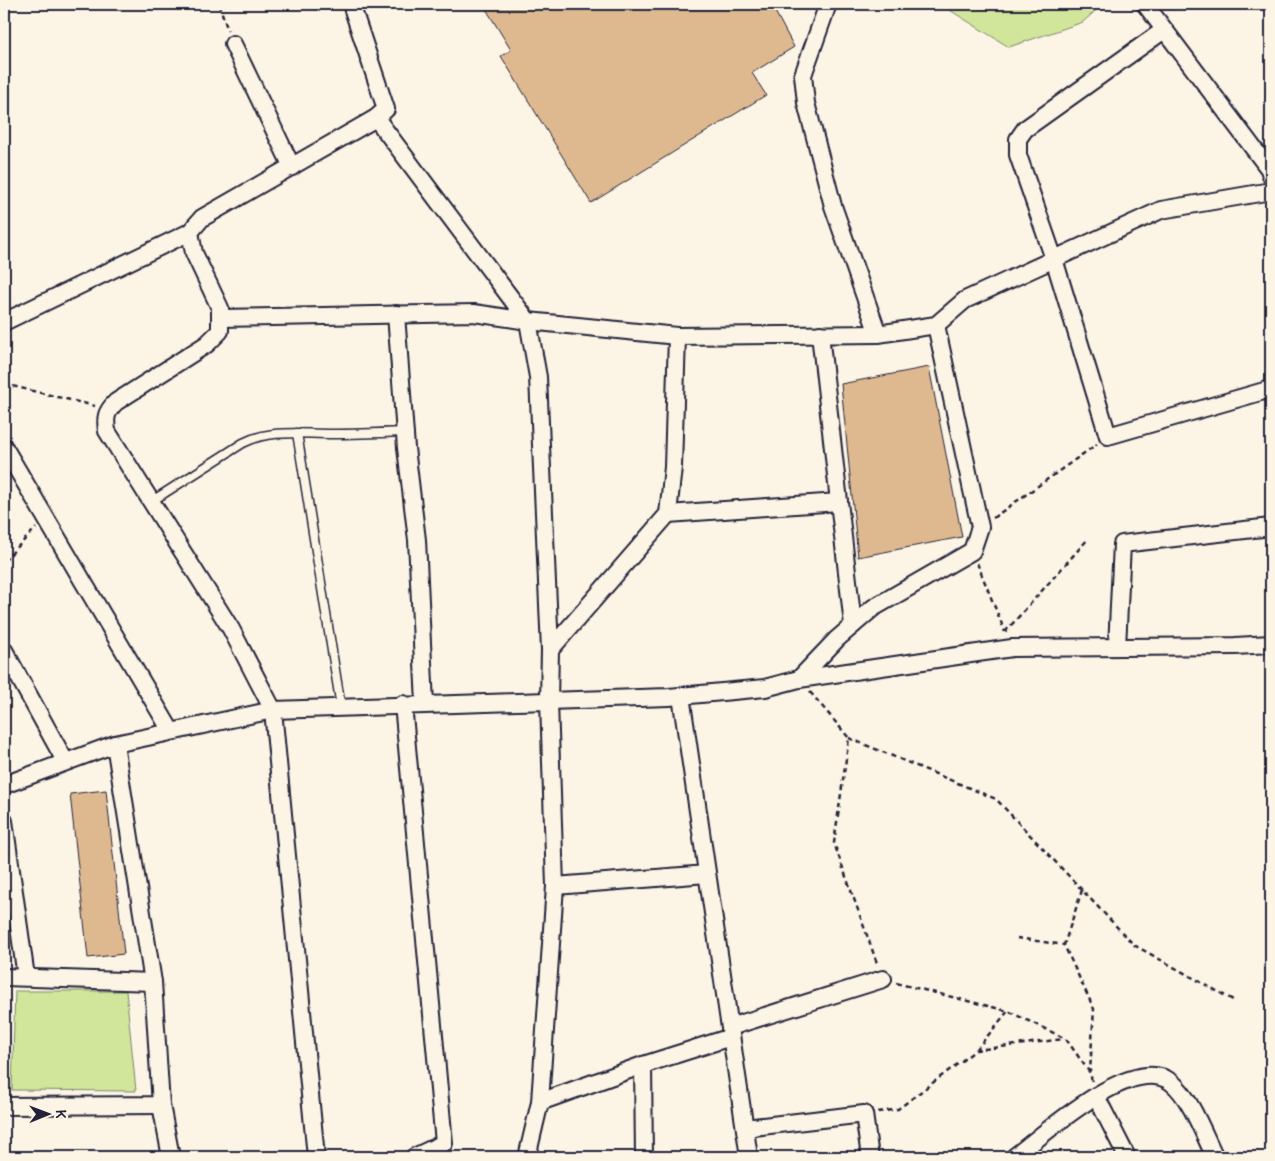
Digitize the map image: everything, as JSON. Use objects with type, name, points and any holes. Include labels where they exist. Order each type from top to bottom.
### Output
[{"type":"street","points":[[4,322],[190,232],[202,218],[376,118],[386,109],[352,4]]},
{"type":"street","points":[[828,4],[803,75],[806,103],[833,206],[878,334]]},
{"type":"street","points":[[1146,4],[1269,169],[1271,176]]},
{"type":"street","points":[[1164,30],[1025,129],[1018,139],[1018,155],[1054,259],[1108,436],[1271,388]]},
{"type":"street","points":[[233,44],[292,167]]},
{"type":"street","points":[[376,118],[528,322],[538,377],[550,650],[549,701],[555,886],[540,1102],[527,1157]]},
{"type":"street","points":[[220,318],[474,313],[528,322],[677,336],[878,334],[936,325],[965,300],[1161,210],[1271,191]]},
{"type":"street","points":[[190,232],[194,252],[220,308],[220,331],[207,344],[109,409],[105,418],[107,431],[231,629],[273,710],[316,1157]]},
{"type":"street","points":[[396,314],[404,432],[416,540],[425,704]]},
{"type":"street","points":[[800,679],[853,625],[873,608],[972,551],[980,527],[936,325]]},
{"type":"street","points":[[820,334],[853,625]]},
{"type":"street","points":[[550,650],[668,514],[673,467],[677,336]]},
{"type":"street","points":[[4,447],[171,731]]},
{"type":"street","points":[[668,514],[839,502]]},
{"type":"street","points":[[1116,647],[1122,544],[1271,527]]},
{"type":"street","points":[[4,785],[115,744],[273,710],[403,704],[681,696],[765,688],[800,679],[1012,648],[1271,644]]},
{"type":"street","points":[[4,650],[65,761]]},
{"type":"street","points":[[681,696],[749,1157]]},
{"type":"street","points":[[403,704],[444,1143],[414,1157]]},
{"type":"street","points":[[115,744],[153,982],[161,1105],[171,1157]]},
{"type":"street","points":[[4,822],[26,977]]},
{"type":"street","points":[[555,886],[707,874]]},
{"type":"street","points":[[4,977],[153,982]]},
{"type":"street","points":[[540,1102],[730,1032],[883,979]]},
{"type":"street","points":[[643,1065],[644,1157]]},
{"type":"street","points":[[1014,1157],[1096,1096],[1135,1078],[1152,1076],[1172,1082],[1186,1099],[1216,1157]]},
{"type":"street","points":[[1096,1096],[1127,1157]]},
{"type":"street","points":[[4,1106],[161,1105]]},
{"type":"street","points":[[745,1128],[864,1114],[870,1157]]},
{"type":"lane","points":[[152,501],[251,439],[270,434],[404,432]]},
{"type":"lane","points":[[297,433],[341,707]]},
{"type":"path","points":[[219,4],[233,44]]},
{"type":"path","points":[[4,384],[109,409]]},
{"type":"path","points":[[980,527],[1108,436]]},
{"type":"path","points":[[4,561],[45,519]]},
{"type":"path","points":[[1005,632],[1088,538]]},
{"type":"path","points":[[972,551],[1012,648]]},
{"type":"path","points":[[800,679],[849,738],[996,799],[1134,944],[1233,1000]]},
{"type":"path","points":[[849,738],[834,843],[883,979],[1008,1011],[1066,1039],[1090,1073]]},
{"type":"path","points":[[1082,890],[1064,945],[1094,1009],[1090,1073],[1096,1096]]},
{"type":"path","points":[[1017,938],[1064,945]]},
{"type":"path","points":[[864,1114],[898,1109],[976,1050],[1008,1011]]},
{"type":"path","points":[[976,1050],[1066,1039]]},
{"type":"green space","points":[[940,4],[1103,4],[1083,22],[1009,47]]},
{"type":"green space","points":[[15,991],[126,991],[136,1091],[12,1090]]},
{"type":"building","points":[[483,4],[771,4],[794,47],[752,73],[766,95],[591,203],[501,56],[511,50]]},
{"type":"building","points":[[929,367],[962,537],[858,557],[841,384]]},
{"type":"building","points":[[106,790],[124,954],[88,958],[70,794]]}]
